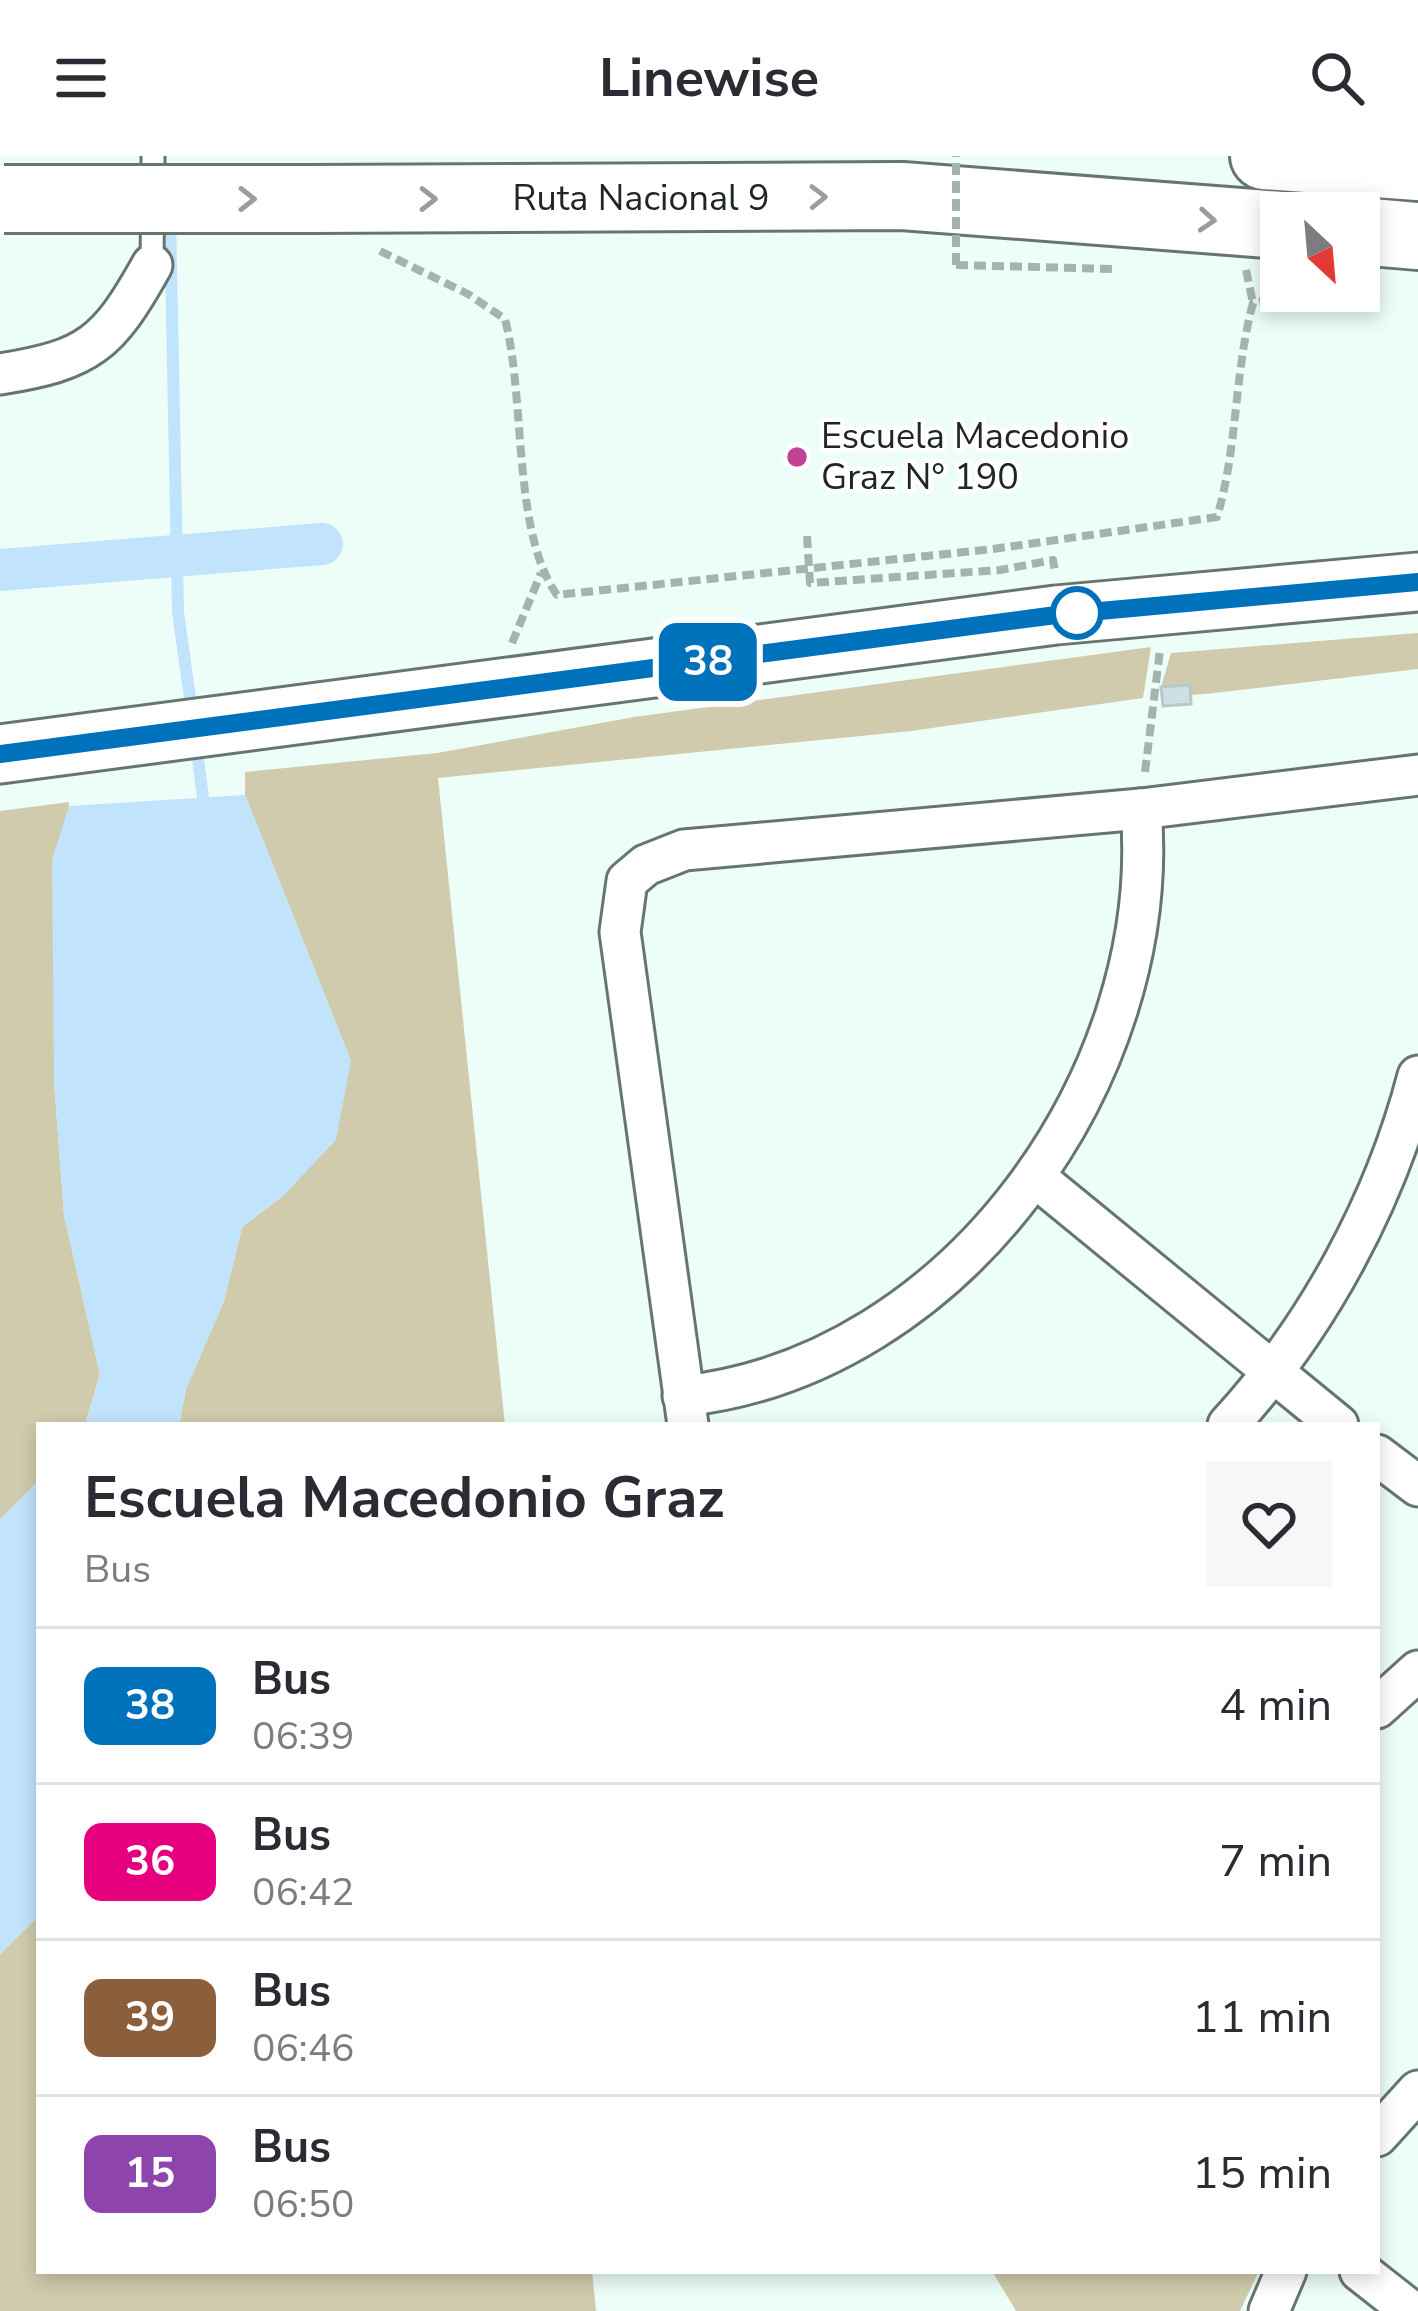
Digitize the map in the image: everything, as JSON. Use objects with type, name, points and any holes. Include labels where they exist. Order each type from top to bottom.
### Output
[{"type":"highway","points":[[1264,156],[1418,166]]},
{"type":"highway","name":"Ruta Nacional 9","points":[[2,200],[902,196],[1260,245]]},
{"type":"highway","points":[[1380,233],[1418,236]]},
{"type":"street","points":[[0,374],[58,365],[90,351],[134,297],[152,265]]},
{"type":"street","points":[[0,754],[1056,615],[1418,582]]},
{"type":"street","points":[[1141,809],[1135,916],[1118,998],[1088,1081],[1034,1177],[977,1245],[894,1316],[784,1374],[686,1411],[620,932],[628,881],[646,866],[684,850],[1141,809],[1418,775]]},
{"type":"street","points":[[1231,1422],[1274,1370],[1328,1288],[1376,1196],[1418,1076]]},
{"type":"street","points":[[1034,1177],[1335,1422]]},
{"type":"street","points":[[1380,1457],[1418,1486]]},
{"type":"street","points":[[1380,1705],[1418,1671]]},
{"type":"street","points":[[1380,2133],[1418,2091]]},
{"type":"street","points":[[1269,2311],[1285,2274]]},
{"type":"street","points":[[1364,2274],[1411,2311]]},
{"type":"lane","points":[[152,265],[153,156]]},
{"type":"path","points":[[956,156],[956,265],[1127,268]]},
{"type":"path","points":[[365,243],[469,295],[505,319],[518,370],[530,525],[541,572],[557,595],[993,550],[1217,517],[1227,484],[1241,346],[1260,262]]},
{"type":"path","points":[[1253,303],[1260,302]]},
{"type":"shaded area","points":[[1418,633],[1418,669],[1206,694],[1190,695],[1189,685],[1161,687],[1171,653]]},
{"type":"shaded area","points":[[1151,647],[1143,698],[911,731],[438,778],[505,1422],[180,1422],[186,1389],[224,1301],[242,1227],[284,1195],[351,1061],[245,795],[245,772],[437,753],[634,717]]},
{"type":"shaded area","points":[[69,802],[54,1081],[64,1215],[100,1374],[86,1422],[36,1422],[36,1483],[0,1520],[0,811]]},
{"type":"shaded area","points":[[36,1919],[36,2274],[592,2274],[596,2311],[0,2311],[0,1954]]},
{"type":"shaded area","points":[[994,2274],[1258,2274],[1240,2311],[1016,2311]]},
{"type":"water","points":[[245,795],[351,1061],[336,1140],[284,1195],[242,1227],[224,1301],[186,1389],[180,1422],[86,1422],[100,1374],[64,1215],[54,1080],[52,860],[69,806]]},
{"type":"water","points":[[36,1483],[36,1919],[0,1954],[0,1520]]},
{"type":"building","points":[[1190,685],[1191,704],[1163,706],[1161,687]]},
{"type":"waterway","points":[[170,217],[178,612],[192,712]]},
{"type":"waterway","points":[[0,570],[322,544]]},
{"type":"waterway","points":[[196,744],[205,813]]},
{"type":"bus line","name":"38","points":[[0,754],[1056,615],[1418,582]]},
{"type":"place","name":"Escuela Macedonio Graz N° 190","points":[[797,457]]}]
